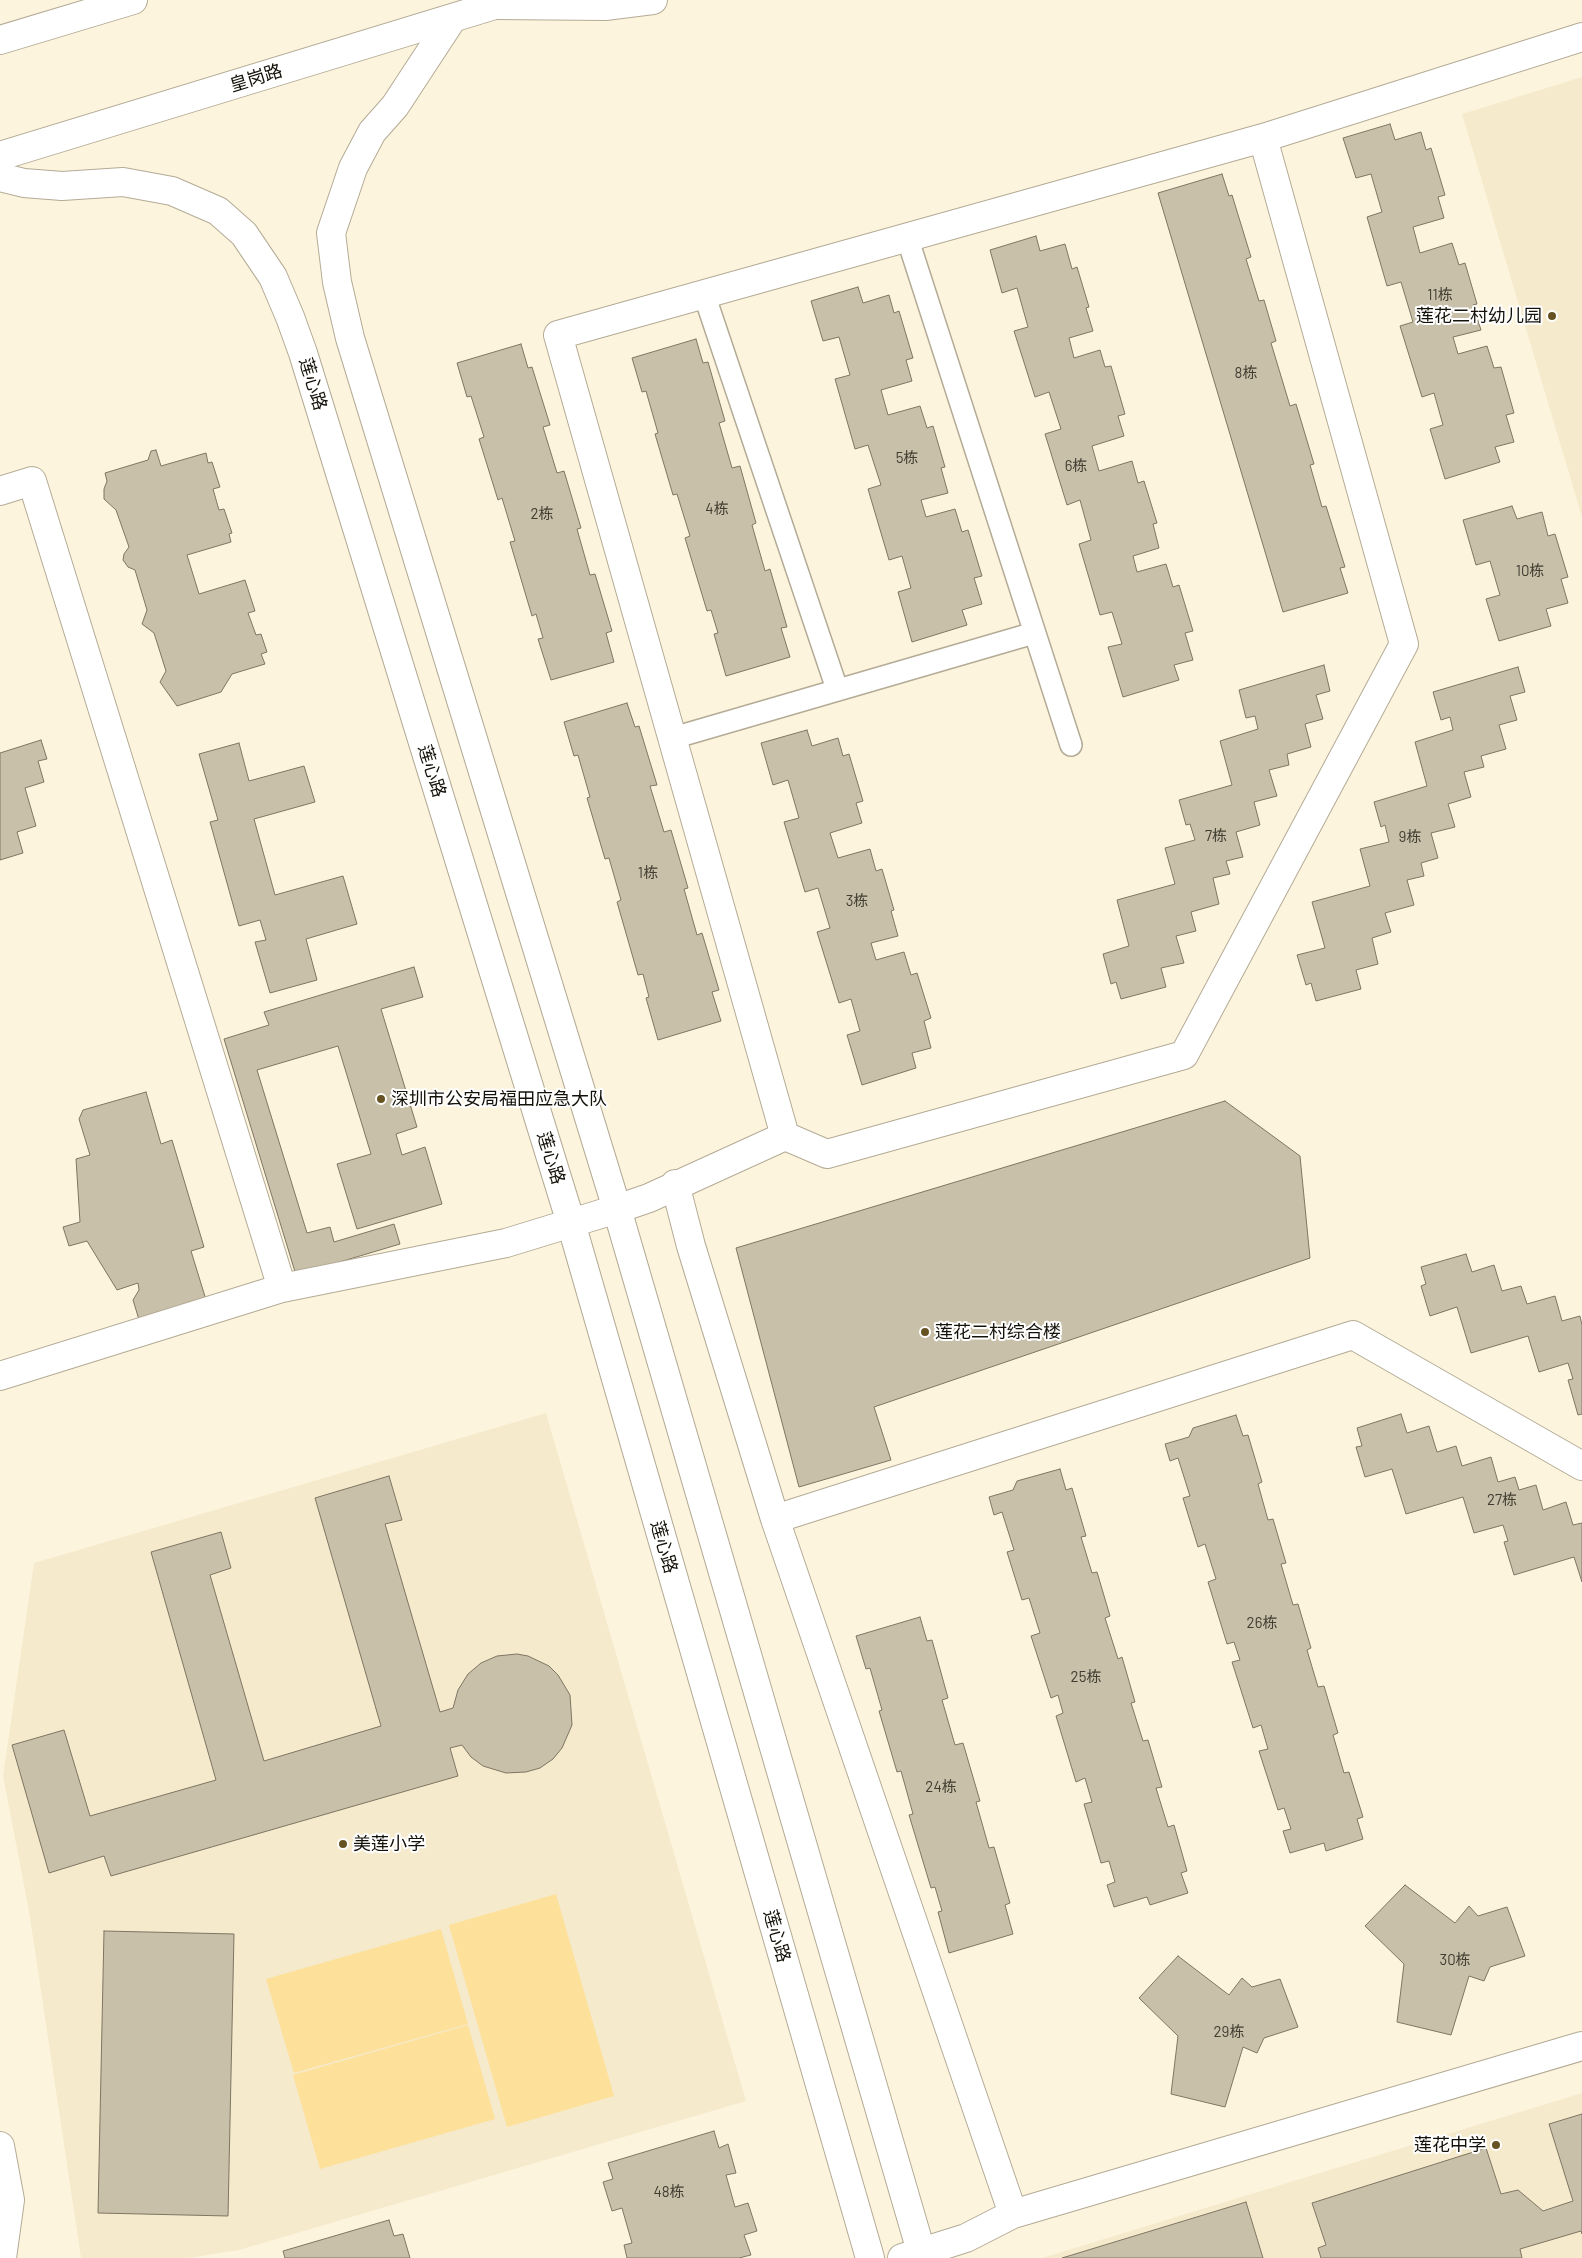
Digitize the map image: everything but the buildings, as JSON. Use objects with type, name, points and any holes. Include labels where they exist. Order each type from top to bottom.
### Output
[{"type":"main road","points":[[0,40],[133,0]]},
{"type":"main road","name":"皇岗路","points":[[0,156],[503,2],[605,6],[653,0]]},
{"type":"main road","points":[[452,19],[394,106],[372,132],[353,168],[331,233],[337,282],[350,338],[617,1209],[916,2256],[966,2238],[1013,2214],[1582,2046]]},
{"type":"main road","points":[[785,1136],[558,335],[1263,138],[1582,37]]},
{"type":"main road","points":[[0,1376],[282,1288],[506,1243],[649,1198],[676,1184],[785,1136],[827,1154],[1184,1054],[1404,644],[1263,138]]},
{"type":"main road","name":"莲心路","points":[[0,177],[24,183],[62,186],[124,182],[172,191],[218,211],[244,234],[273,277],[306,362],[570,1223],[870,2258]]},
{"type":"main road","points":[[0,491],[32,481],[282,1288]]},
{"type":"main road","points":[[676,1184],[691,1246],[775,1519],[1013,2214]]},
{"type":"main road","points":[[775,1519],[1352,1335],[1582,1466]]},
{"type":"main road","points":[[0,2146],[10,2200],[2,2258]]},
{"type":"lane","points":[[907,237],[1071,744]]},
{"type":"lane","points":[[704,294],[837,689]]},
{"type":"lane","points":[[673,738],[1034,633]]},
{"type":"shaded area","name":"莲花二村幼儿园","points":[[1582,77],[1582,517],[1462,114]]},
{"type":"shaded area","name":"美莲小学","points":[[546,1413],[746,2101],[239,2250],[188,2258],[81,2258],[29,1911],[3,1776],[34,1563]]},
{"type":"shaded area","points":[[556,1894],[614,2096],[507,2127],[449,1925]]},
{"type":"shaded area","points":[[441,1929],[468,2024],[294,2073],[266,1979]]},
{"type":"shaded area","points":[[468,2025],[495,2119],[320,2169],[293,2075]]},
{"type":"shaded area","name":"莲花中学","points":[[1582,2093],[1582,2258],[1042,2258],[1238,2198]]},
{"type":"place","name":"莲花二村幼儿园","points":[[1552,316]]},
{"type":"place","name":"深圳市公安局福田应急大队","points":[[381,1099]]},
{"type":"place","name":"莲花二村综合楼","points":[[925,1332]]},
{"type":"place","name":"美莲小学","points":[[343,1844]]},
{"type":"place","name":"莲花中学","points":[[1496,2145]]}]
